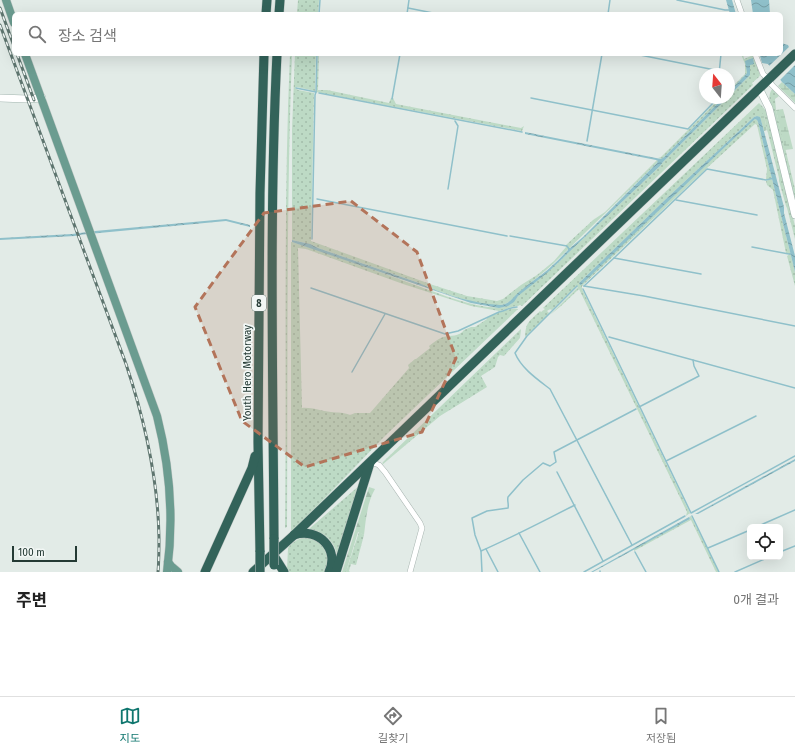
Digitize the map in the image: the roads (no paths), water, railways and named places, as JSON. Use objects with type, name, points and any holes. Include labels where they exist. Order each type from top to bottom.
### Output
[{"type":"highway","points":[[266,12],[267,0]]},
{"type":"highway","points":[[279,12],[280,0]]},
{"type":"highway","points":[[253,572],[293,536],[795,54]]},
{"type":"highway","name":"Youth Hero Motorway","points":[[260,572],[258,442],[260,185],[264,56]]},
{"type":"highway","name":"8","points":[[275,564],[273,254],[277,56]]},
{"type":"highway","points":[[206,571],[252,468],[258,442]]},
{"type":"highway","points":[[336,572],[370,462]]},
{"type":"highway","points":[[293,536],[300,533],[307,533],[324,540],[332,556],[329,572]]},
{"type":"highway","points":[[275,564],[284,572]]},
{"type":"main road","points":[[6,0],[12,17]]},
{"type":"main road","points":[[27,56],[157,416],[166,459],[170,505],[171,526],[167,572]]},
{"type":"main road","points":[[168,562],[178,572]]},
{"type":"street","points":[[737,0],[741,12]]},
{"type":"street","points":[[756,56],[763,74],[795,108]]},
{"type":"street","points":[[759,88],[769,108],[795,215]]},
{"type":"street","points":[[0,98],[42,98]]},
{"type":"street","points":[[370,462],[379,465],[385,472],[422,528],[410,572]]},
{"type":"water","points":[[726,0],[732,0],[735,12],[729,12]]},
{"type":"water","points":[[751,0],[769,0],[770,12],[753,12]]},
{"type":"water","points":[[783,44],[788,45],[795,60],[795,94],[782,82],[768,64],[762,63],[760,56],[783,56]]},
{"type":"water","points":[[753,58],[754,64],[750,65],[750,75],[735,90],[735,86],[747,73],[745,61]]},
{"type":"water","points":[[717,104],[721,104],[660,166],[547,273],[508,306],[499,308],[471,303],[292,242],[292,240],[310,244],[453,296],[489,304],[505,304],[552,266],[568,250],[568,248],[583,237],[658,161],[525,134],[525,132],[661,159]]},
{"type":"water","points":[[754,117],[760,117],[761,120],[784,207],[784,213],[795,256],[795,272],[758,122],[755,119],[580,285],[579,283],[668,197]]},
{"type":"water","points":[[226,219],[250,225],[250,227],[226,221],[75,236],[0,240],[0,238],[72,234]]},
{"type":"water","points":[[795,459],[795,461],[698,514],[695,514]]},
{"type":"water","points":[[689,517],[690,519],[591,572]]},
{"type":"waterway","points":[[319,12],[320,0]]},
{"type":"waterway","points":[[407,12],[409,0]]},
{"type":"waterway","points":[[608,12],[610,0]]},
{"type":"waterway","points":[[677,0],[730,10]]},
{"type":"waterway","points":[[408,8],[428,12]]},
{"type":"waterway","points":[[312,239],[317,56]]},
{"type":"waterway","points":[[392,99],[400,56]]},
{"type":"waterway","points":[[587,141],[602,56]]},
{"type":"waterway","points":[[645,56],[705,68]]},
{"type":"waterway","points":[[720,68],[721,56]]},
{"type":"waterway","points":[[296,88],[316,92]]},
{"type":"waterway","points":[[319,93],[522,132]]},
{"type":"waterway","points":[[531,98],[688,129],[712,104]]},
{"type":"waterway","points":[[448,189],[458,126],[455,121]]},
{"type":"waterway","points":[[584,286],[707,169],[766,180],[774,178]]},
{"type":"waterway","points":[[317,199],[507,236]]},
{"type":"waterway","points":[[676,200],[757,215]]},
{"type":"waterway","points":[[510,236],[567,246],[569,249]]},
{"type":"waterway","points":[[752,247],[791,254]]},
{"type":"waterway","points":[[614,258],[701,274]]},
{"type":"waterway","points":[[577,286],[527,336],[515,353],[521,364],[550,389],[632,545]]},
{"type":"waterway","points":[[584,286],[644,296],[795,326]]},
{"type":"waterway","points":[[311,288],[445,334],[458,331],[499,312],[517,307]]},
{"type":"waterway","points":[[583,289],[691,513],[795,456]]},
{"type":"waterway","points":[[352,372],[385,314]]},
{"type":"waterway","points":[[609,337],[795,388]]},
{"type":"waterway","points":[[639,407],[699,376],[693,360]]},
{"type":"waterway","points":[[482,572],[481,551],[475,535],[472,518],[487,511],[508,508],[508,497],[523,480],[543,463],[550,466],[556,462],[554,452],[636,409]]},
{"type":"waterway","points":[[666,461],[756,416]]},
{"type":"waterway","points":[[557,472],[603,561]]},
{"type":"waterway","points":[[481,551],[575,505]]},
{"type":"waterway","points":[[763,524],[795,510]]},
{"type":"waterway","points":[[584,572],[685,516]]},
{"type":"waterway","points":[[692,516],[719,572]]},
{"type":"waterway","points":[[708,548],[747,531]]},
{"type":"waterway","points":[[519,533],[540,572]]},
{"type":"waterway","points":[[783,551],[795,546]]},
{"type":"waterway","points":[[486,549],[498,572]]},
{"type":"waterway","points":[[635,552],[646,572]]},
{"type":"waterway","points":[[735,572],[762,560]]},
{"type":"railway","points":[[0,8],[12,41]]},
{"type":"railway","points":[[0,25],[133,385],[145,428],[156,494],[159,538],[158,572]]},
{"type":"railway","points":[[18,56],[34,100]]}]
